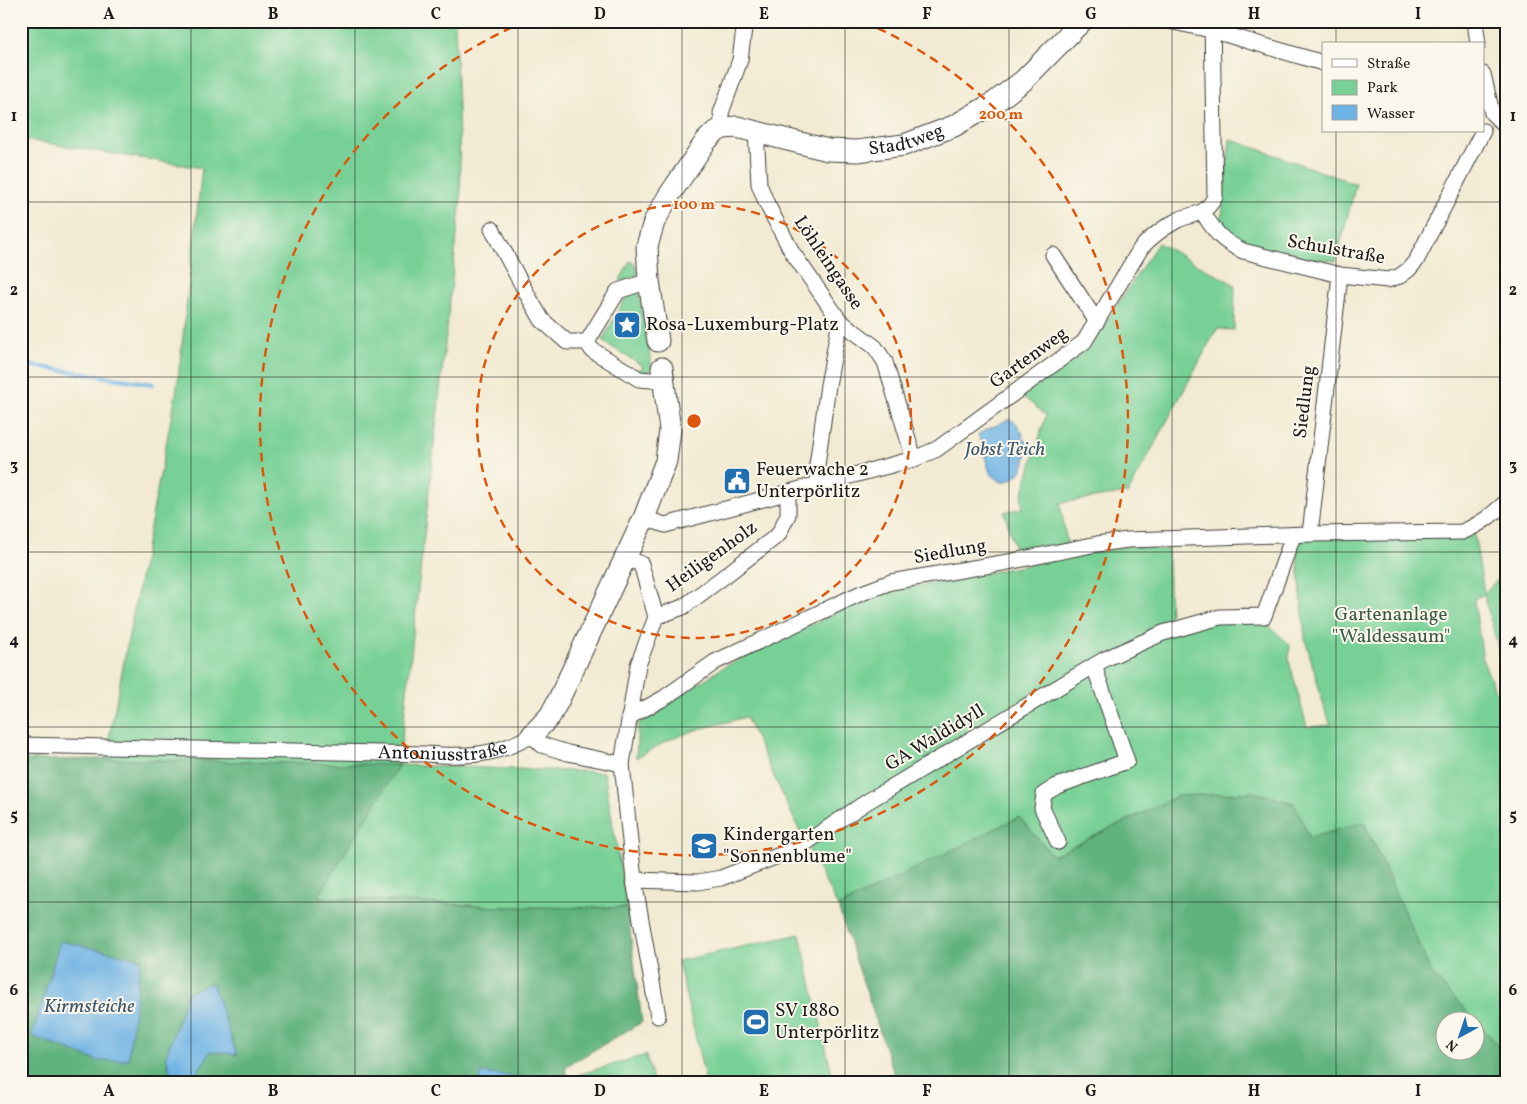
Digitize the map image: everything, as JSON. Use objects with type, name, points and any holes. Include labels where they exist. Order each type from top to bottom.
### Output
[{"type":"street","points":[[644,518],[666,461],[668,445],[668,411],[649,281],[647,246],[654,222],[668,197],[706,141],[723,128],[721,112],[740,60],[744,21]]},
{"type":"street","name":"Stadtweg","points":[[723,128],[737,127],[828,150],[857,151],[904,145],[954,126],[995,102],[1023,81],[1082,21]]},
{"type":"street","points":[[1169,21],[1211,26],[1322,63]]},
{"type":"street","points":[[1475,21],[1478,42]]},
{"type":"street","points":[[1203,213],[1215,197],[1211,26]]},
{"type":"street","points":[[1484,82],[1488,112],[1506,127]]},
{"type":"street","name":"Schulstraße","points":[[1484,127],[1488,112]]},
{"type":"street","name":"Löhleingasse","points":[[756,132],[759,184],[766,202],[792,252],[840,321],[875,347],[885,362],[914,459]]},
{"type":"street","name":"Schulstraße","points":[[1203,213],[1218,236],[1230,245],[1243,251],[1340,275],[1388,280],[1408,270],[1416,261],[1482,132]]},
{"type":"street","name":"Gartenweg","points":[[644,518],[665,524],[914,459],[937,449],[1084,342],[1141,248],[1151,237],[1176,221],[1203,213]]},
{"type":"street","points":[[492,229],[526,294],[542,320],[567,342],[587,342]]},
{"type":"street","points":[[1053,255],[1097,322]]},
{"type":"street","name":"Siedlung","points":[[1310,534],[1340,275]]},
{"type":"street","points":[[587,342],[618,291],[649,281]]},
{"type":"street","points":[[819,484],[817,465],[828,385],[840,321]]},
{"type":"street","points":[[587,342],[592,350],[639,379],[663,374]]},
{"type":"street","name":"Heiligenholz","points":[[656,617],[683,607],[726,576],[778,534],[788,514],[788,492]]},
{"type":"street","name":"Siedlung","points":[[629,717],[664,698],[715,662],[859,594],[891,582],[1112,542],[1310,534],[1462,532],[1492,516],[1506,502]]},
{"type":"street","name":"Antoniusstraße","points":[[21,745],[414,754],[460,757],[483,755],[504,749],[532,735],[550,716],[644,518]]},
{"type":"street","name":"GA Waldidyll","points":[[634,880],[698,882],[721,878],[798,848],[865,803],[1094,666],[1163,633],[1220,617],[1264,616],[1293,536]]},
{"type":"street","name":"Heiligenholz","points":[[626,558],[641,564],[656,617],[638,665],[622,764],[634,880],[658,1016]]},
{"type":"street","points":[[1058,842],[1042,808],[1044,794],[1057,786],[1127,761],[1094,666]]},
{"type":"street","points":[[532,735],[542,744],[568,753],[622,764]]},
{"type":"green space","points":[[21,21],[455,21],[461,198],[399,765],[604,772],[627,908],[502,907],[317,897],[398,765],[105,759],[177,388],[202,168],[21,139]]},
{"type":"green space","points":[[1230,139],[1356,184],[1336,261],[1273,253],[1242,243],[1230,235],[1221,224]]},
{"type":"green space","points":[[1158,243],[1235,285],[1234,330],[1217,329],[1128,493],[1060,503],[1067,544],[1021,552],[1015,549],[1004,512],[1023,508],[1021,499],[1046,415],[1022,396],[1088,349]]},
{"type":"green space","points":[[630,261],[636,265],[638,275],[623,281],[620,280]]},
{"type":"green space","points":[[639,292],[652,368],[640,374],[634,371],[644,367],[604,342],[604,337],[628,293]]},
{"type":"green space","name":"Gartenanlage \"Waldessaum\"","points":[[1474,533],[1484,593],[1506,572],[1506,673],[1484,594],[1474,599],[1483,661],[1506,716],[1506,1054],[1484,1030],[1484,1012],[1467,1012],[1432,974],[1364,822],[1310,839],[1178,796],[1053,856],[1019,817],[838,907],[746,717],[696,730],[669,740],[636,758],[638,724],[722,668],[864,599],[896,590],[1129,546],[1168,550],[1170,624],[1252,610],[1290,645],[1289,661],[1307,727],[1331,725],[1305,638],[1296,539]]},
{"type":"green space","points":[[105,759],[399,765],[318,897],[502,907],[627,908],[642,1022],[565,1067],[568,1083],[522,1083],[523,1078],[481,1073],[480,1083],[190,1083],[211,1051],[237,1055],[212,983],[166,1056],[173,1083],[21,1083],[21,760]]},
{"type":"green space","points":[[1254,792],[1294,803],[1310,838],[1364,822],[1432,974],[1467,1012],[1434,1012],[1434,1062],[1484,1062],[1484,1030],[1506,1054],[1506,1083],[897,1083],[838,907],[1019,817],[1053,856],[1178,796]]},
{"type":"green space","name":"SV 1880 Unterpörlitz","points":[[800,934],[834,1083],[706,1083],[678,961]]},
{"type":"green space","points":[[646,1055],[654,1083],[579,1083],[577,1075]]},
{"type":"water","name":"Jobst Teich","points":[[1009,419],[1016,423],[1023,434],[1022,438],[1027,442],[1026,456],[1023,468],[1019,473],[1009,480],[1001,482],[990,473],[978,434]]},
{"type":"water","name":"Kirmsteiche","points":[[60,941],[141,959],[128,1060],[98,1061],[32,1036]]},
{"type":"water","name":"Kirmsteiche","points":[[212,983],[237,1055],[211,1051],[190,1083],[173,1083],[166,1056],[188,992]]},
{"type":"water","points":[[481,1073],[523,1077],[522,1083],[480,1083]]},
{"type":"waterway","points":[[21,364],[153,384]]},
{"type":"place","name":"Rosa-Luxemburg-Platz","points":[[627,325]]},
{"type":"place","name":"Feuerwache 2 Unterpörlitz","points":[[737,481]]},
{"type":"place","name":"Kindergarten \"Sonnenblume\"","points":[[704,846]]},
{"type":"place","name":"SV 1880 Unterpörlitz","points":[[756,1022]]}]
